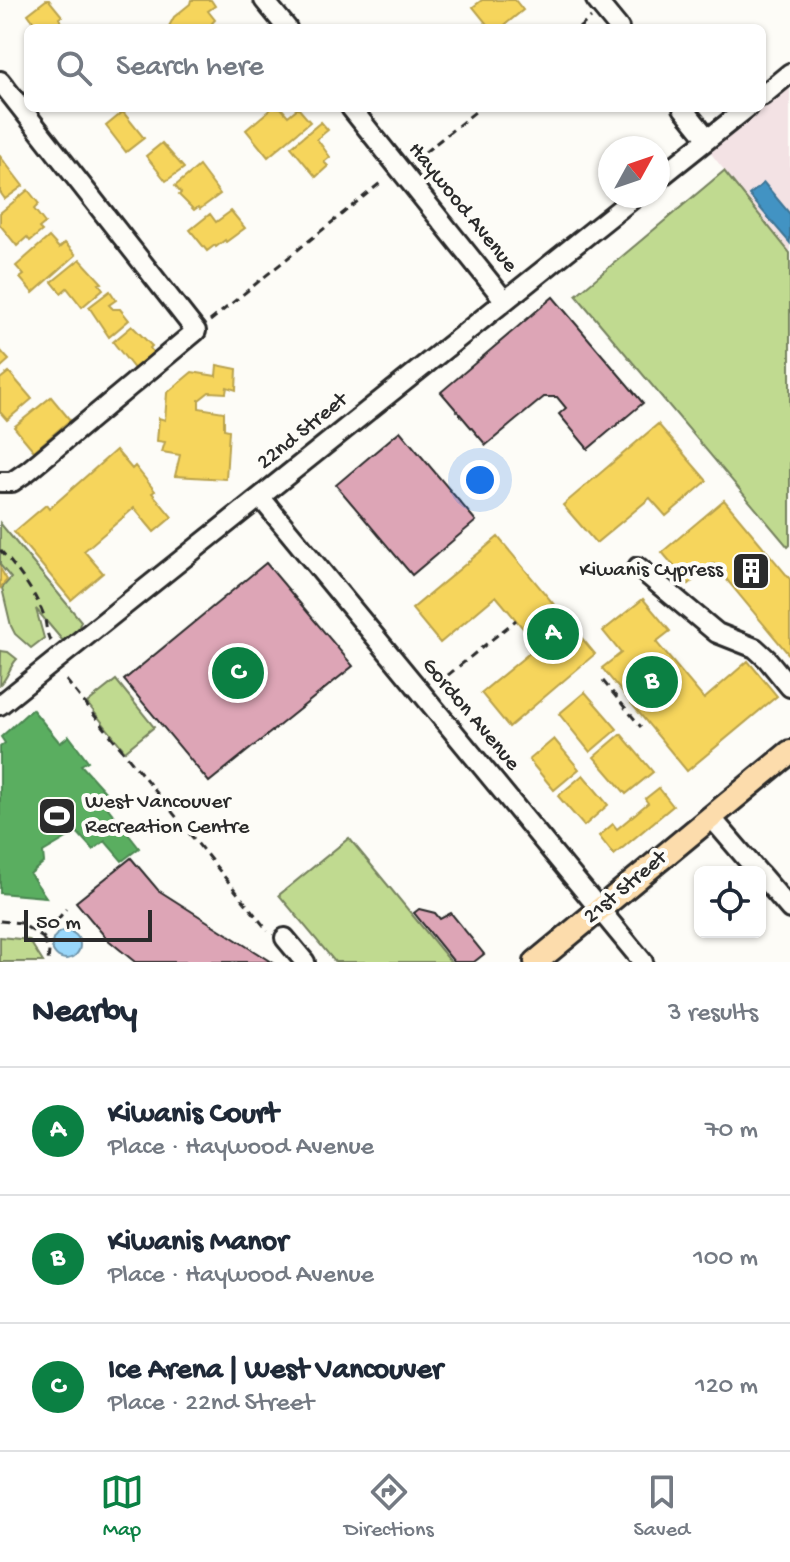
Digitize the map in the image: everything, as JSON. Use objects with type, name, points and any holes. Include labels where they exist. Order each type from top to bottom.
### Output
[{"type":"main road","name":"21st Street","points":[[536,962],[790,752]]},
{"type":"street","points":[[264,0],[284,24]]},
{"type":"street","points":[[604,3],[617,24]]},
{"type":"street","points":[[766,93],[790,73]]},
{"type":"street","points":[[0,81],[24,112]]},
{"type":"street","points":[[0,482],[12,482],[28,471],[174,353],[196,331],[24,112]]},
{"type":"street","name":"Haywood Avenue","points":[[354,112],[505,301]]},
{"type":"street","points":[[686,112],[708,139]]},
{"type":"street","points":[[670,169],[742,112]]},
{"type":"street","name":"22nd Street","points":[[0,705],[621,208]]},
{"type":"street","name":"Gordon Avenue","points":[[261,498],[643,962]]},
{"type":"street","points":[[638,567],[717,633],[755,648],[790,687]]},
{"type":"street","points":[[710,816],[753,866]]},
{"type":"street","points":[[766,881],[790,909]]},
{"type":"street","points":[[279,938],[305,962]]},
{"type":"path","points":[[196,331],[387,178],[401,171],[475,112]]},
{"type":"path","points":[[0,550],[36,599],[45,616],[44,628],[48,639],[55,648]]},
{"type":"path","points":[[437,684],[516,620]]},
{"type":"path","points":[[66,680],[279,938]]},
{"type":"path","points":[[603,681],[641,727]]},
{"type":"path","points":[[43,938],[66,909]]},
{"type":"path","points":[[0,921],[21,923],[43,938],[50,961]]},
{"type":"shaded area","points":[[790,85],[790,253],[709,151],[757,112],[766,112],[766,105]]},
{"type":"green space","points":[[724,171],[790,253],[788,547],[576,295]]},
{"type":"green space","points":[[0,523],[81,621],[78,629],[63,641],[36,609],[44,638],[31,648],[15,634],[2,588],[11,578],[0,565]]},
{"type":"green space","points":[[1,651],[17,659],[0,685]]},
{"type":"green space","points":[[116,680],[154,727],[125,751],[87,703]]},
{"type":"green space","points":[[349,838],[451,962],[335,962],[279,895]]},
{"type":"green space","points":[[0,937],[29,940],[43,962],[0,962]]},
{"type":"water","points":[[66,931],[76,935],[80,945],[76,955],[66,959],[56,955],[52,945],[56,935]]},
{"type":"building: Homes","points":[[49,0],[62,16],[59,18],[62,24],[35,24],[28,14]]},
{"type":"building: Homes","points":[[191,0],[211,0],[215,6],[208,11],[215,20],[213,24],[170,24]]},
{"type":"building: Homes","points":[[482,0],[515,0],[523,10],[506,24],[487,24],[473,7]]},
{"type":"building: Homes","points":[[123,112],[144,138],[126,152],[106,126]]},
{"type":"building: Homes","points":[[267,112],[284,112],[288,116],[293,112],[301,112],[310,122],[268,157],[246,130]]},
{"type":"building: Homes","points":[[321,122],[328,130],[317,139],[330,157],[324,162],[328,166],[316,177],[291,147]]},
{"type":"building: Homes","points":[[162,143],[184,168],[166,181],[146,156]]},
{"type":"building: Homes","points":[[0,156],[23,186],[5,199],[0,192]]},
{"type":"building: Homes","points":[[199,166],[220,194],[194,210],[179,195],[181,193],[175,186]]},
{"type":"building: Homes","points":[[28,190],[39,204],[34,209],[45,223],[39,228],[42,231],[30,241],[27,237],[17,246],[0,225],[0,213]]},
{"type":"building: Homes","points":[[231,211],[245,228],[207,251],[190,230],[210,214],[216,222]]},
{"type":"building: Homes","points":[[49,237],[59,248],[65,243],[76,255],[33,293],[20,278],[24,275],[16,266]]},
{"type":"building: Homes","points":[[80,259],[102,283],[99,284],[103,289],[82,307],[67,288],[61,293],[52,282]]},
{"type":"building: Homes","points":[[110,291],[116,300],[109,305],[120,309],[129,320],[109,337],[89,307]]},
{"type":"building: Homes","points":[[132,326],[152,346],[150,348],[155,355],[136,371],[113,342]]},
{"type":"building: Homes","points":[[0,350],[9,360],[0,368]]},
{"type":"building: Homes","points":[[217,365],[237,369],[236,390],[227,387],[226,393],[209,392],[199,400],[199,408],[224,412],[224,429],[229,430],[226,479],[175,476],[180,455],[162,452],[165,442],[157,441],[159,418],[165,420],[167,393],[192,372],[216,376]]},
{"type":"building: Homes","points":[[9,372],[32,399],[7,420],[0,412],[0,379]]},
{"type":"building: Homes","points":[[51,397],[70,420],[34,451],[14,427]]},
{"type":"building: Homes","points":[[658,424],[707,481],[666,516],[650,498],[596,543],[563,505]]},
{"type":"building: Homes","points":[[116,450],[132,469],[135,466],[172,517],[154,532],[134,508],[84,551],[103,573],[71,600],[14,532],[46,505],[49,509]]},
{"type":"building: Homes","name":"Kiwanis Cypress","points":[[724,500],[790,579],[790,656],[713,563],[689,584],[662,552]]},
{"type":"building: Homes","points":[[498,537],[595,654],[509,727],[481,693],[538,646],[496,596],[440,643],[412,609]]},
{"type":"building: Homes","points":[[0,568],[7,580],[0,588]]},
{"type":"building: Homes","points":[[643,599],[670,631],[656,642],[704,699],[748,661],[777,696],[687,771],[602,668],[621,653],[603,631]]},
{"type":"building: Homes","points":[[585,692],[617,729],[590,752],[559,714]]},
{"type":"building: Homes","points":[[621,734],[653,772],[626,794],[594,757]]},
{"type":"building: Homes","points":[[554,739],[579,769],[554,790],[529,760]]},
{"type":"building: Homes","points":[[583,775],[608,805],[584,826],[558,796]]},
{"type":"building: Homes","points":[[659,788],[673,806],[614,855],[599,836],[613,824],[617,829],[648,803],[645,799]]},
{"type":"building: Schools","points":[[764,183],[790,214],[790,243],[749,195]]},
{"type":"building: Public","name":"West Vancouver Recreation Centre","points":[[32,709],[60,743],[69,736],[88,761],[81,765],[108,795],[101,799],[139,848],[122,861],[105,841],[93,850],[77,832],[43,852],[44,862],[30,874],[46,897],[0,893],[0,747],[5,743],[1,737]]},
{"type":"building: Other","points":[[553,297],[643,403],[588,449],[559,414],[566,408],[557,397],[544,397],[486,445],[441,392]]},
{"type":"building: Other","points":[[400,431],[476,521],[412,575],[336,485]]},
{"type":"building: Other","points":[[266,563],[353,666],[209,782],[124,680]]},
{"type":"building: Other","points":[[131,858],[158,890],[271,962],[135,962],[107,939],[76,902]]},
{"type":"building: Other","points":[[419,909],[435,913],[440,919],[451,913],[484,954],[474,962],[454,962],[414,913]]},
{"type":"place","name":"Kiwanis Cypress","points":[[751,571]]},
{"type":"place","name":"Kiwanis Court","points":[[553,634]]},
{"type":"place","name":"Ice Arena | West Vancouver","points":[[238,673]]},
{"type":"place","name":"Kiwanis Manor","points":[[652,682]]},
{"type":"place","name":"West Vancouver Recreation Centre","points":[[57,816]]}]
